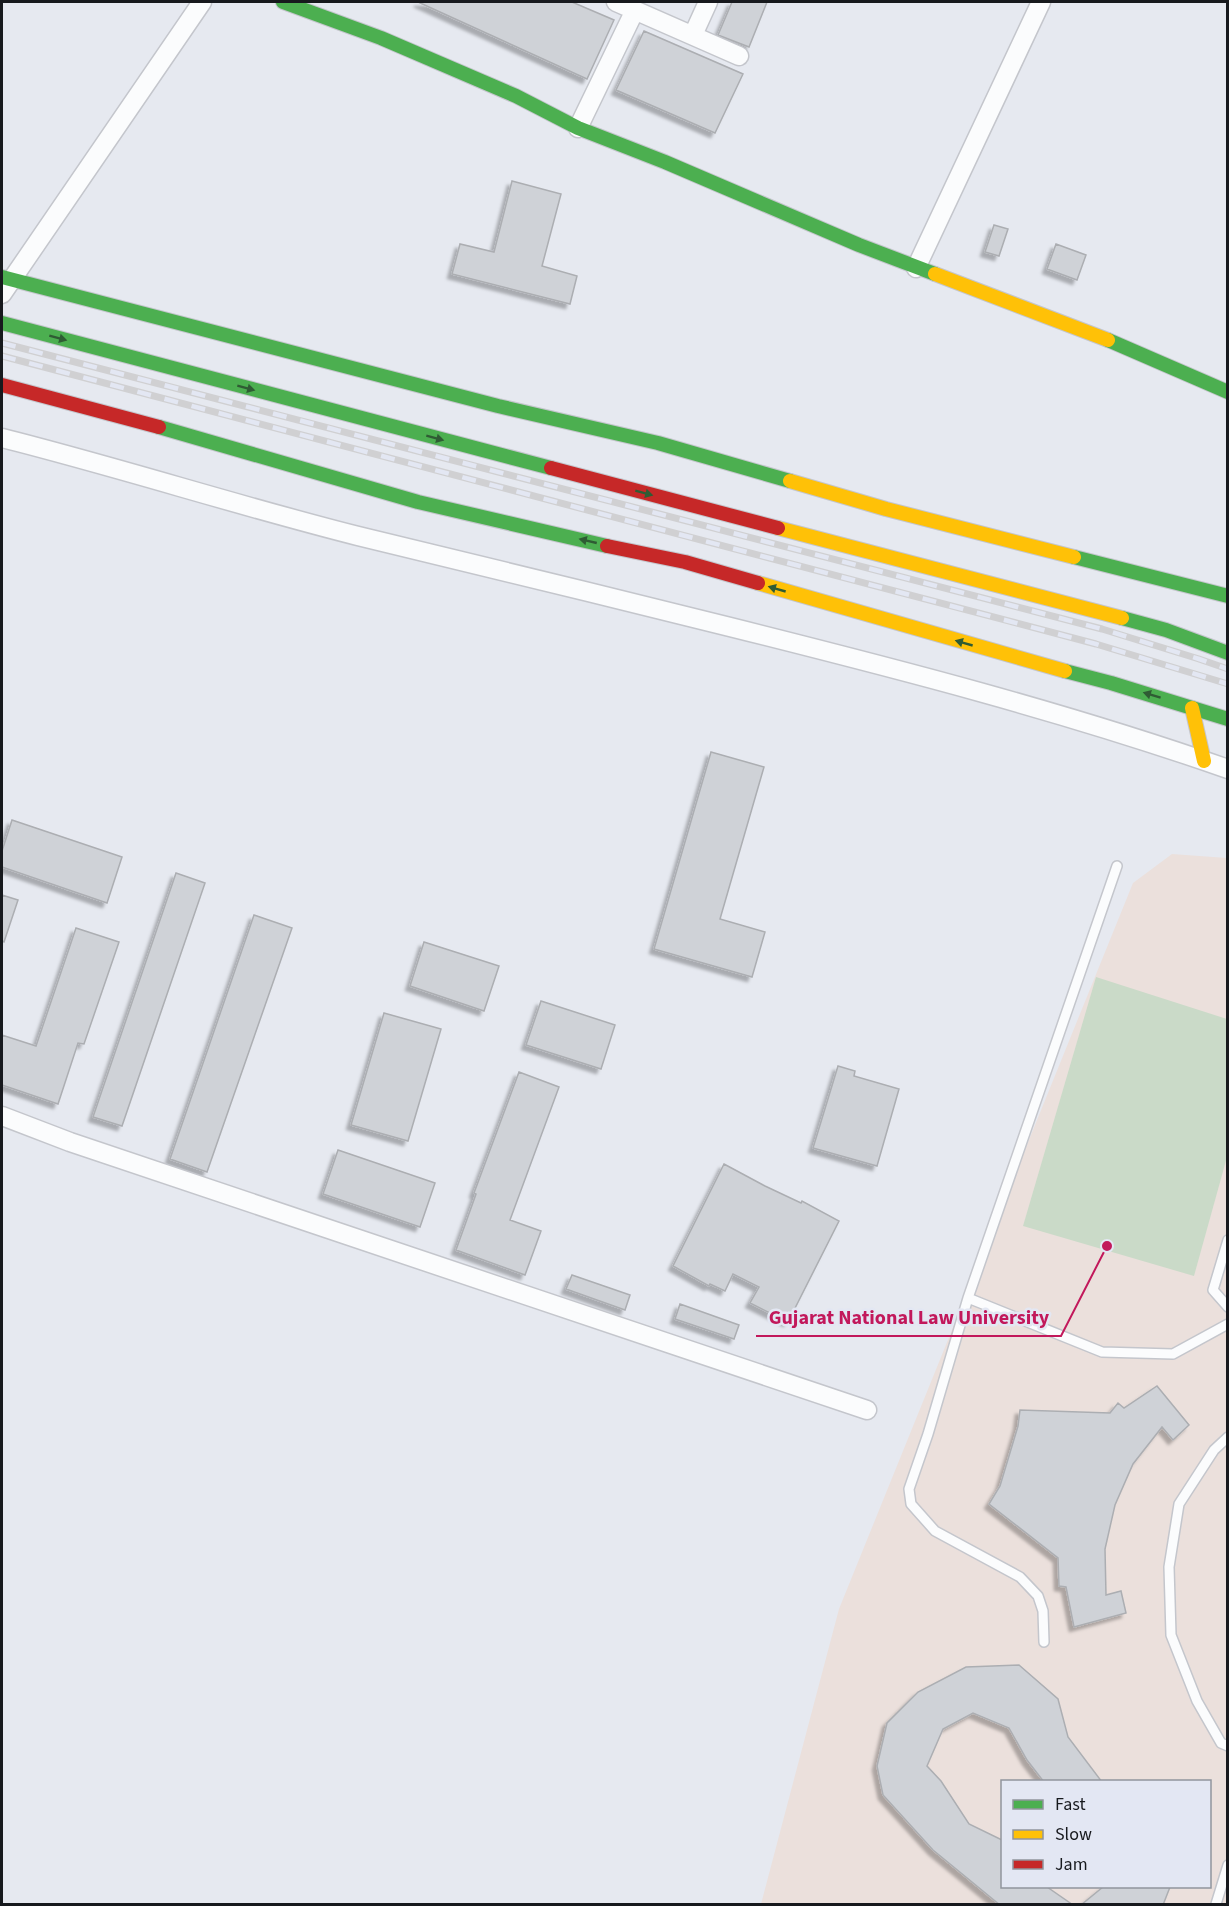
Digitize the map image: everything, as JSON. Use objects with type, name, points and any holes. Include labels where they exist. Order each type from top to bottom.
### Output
[{"type":"street","points":[[202,2],[5,284],[498,406],[658,443],[886,509],[1227,596]]},
{"type":"street","points":[[283,2],[381,38],[516,96],[578,128],[916,268],[1143,354],[1227,392]]},
{"type":"street","points":[[616,2],[739,56]]},
{"type":"street","points":[[693,35],[708,2]]},
{"type":"street","points":[[916,268],[1041,2]]},
{"type":"street","points":[[578,128],[635,10]]},
{"type":"street","points":[[2,323],[1166,630],[1227,653]]},
{"type":"street","points":[[2,385],[177,432],[418,502],[685,562],[1011,657],[1111,682],[1227,719]]},
{"type":"street","points":[[2,438],[78,457],[270,514],[548,581],[954,684],[1170,748],[1227,769]]},
{"type":"street","points":[[1192,708],[1204,761]]},
{"type":"street","points":[[2,1116],[81,1145],[867,1410]]},
{"type":"lane","points":[[1044,1642],[1043,1611],[1038,1596],[1020,1577],[935,1531],[911,1504],[909,1488],[928,1434],[968,1298],[1117,866]]},
{"type":"lane","points":[[1227,1240],[1213,1290],[1227,1307]]},
{"type":"lane","points":[[968,1298],[1102,1352],[1173,1354],[1227,1324]]},
{"type":"lane","points":[[1227,1437],[1214,1450],[1179,1504],[1169,1567],[1170,1635],[1197,1701],[1221,1743],[1227,1746]]},
{"type":"lane","points":[[1216,1905],[1227,1865]]},
{"type":"shaded area","points":[[1172,854],[1227,858],[1227,1904],[761,1904],[839,1609],[1133,883]]},
{"type":"green space","points":[[1096,977],[1227,1019],[1227,1157],[1194,1276],[1023,1226]]},
{"type":"building","points":[[418,2],[572,2],[614,20],[587,79]]},
{"type":"building","points":[[732,2],[767,2],[749,47],[718,35]]},
{"type":"building","points":[[644,31],[743,74],[715,133],[616,90]]},
{"type":"building","points":[[512,181],[561,194],[542,266],[577,276],[570,304],[452,274],[460,244],[494,252]]},
{"type":"building","points":[[994,225],[1008,229],[999,256],[985,252]]},
{"type":"building","points":[[1056,244],[1086,255],[1077,280],[1047,269]]},
{"type":"building","points":[[711,752],[764,767],[720,919],[765,932],[752,977],[654,949]]},
{"type":"building","points":[[12,820],[122,857],[107,903],[2,867],[2,851]]},
{"type":"building","points":[[176,873],[205,883],[122,1126],[93,1117]]},
{"type":"building","points":[[2,895],[18,900],[4,942],[2,941]]},
{"type":"building","points":[[254,915],[292,928],[207,1172],[170,1159]]},
{"type":"building","points":[[76,928],[119,942],[84,1044],[78,1043],[58,1104],[2,1085],[2,1035],[36,1046]]},
{"type":"building","points":[[424,942],[499,966],[484,1011],[410,986]]},
{"type":"building","points":[[541,1001],[615,1025],[601,1069],[526,1045]]},
{"type":"building","points":[[384,1013],[441,1029],[408,1141],[351,1125]]},
{"type":"building","points":[[838,1066],[855,1071],[854,1076],[899,1089],[877,1166],[813,1148]]},
{"type":"building","points":[[519,1072],[559,1087],[510,1220],[541,1231],[525,1275],[456,1250],[476,1194],[474,1193]]},
{"type":"building","points":[[338,1150],[435,1183],[420,1227],[323,1194]]},
{"type":"building","points":[[724,1164],[839,1221],[788,1322],[750,1303],[759,1287],[733,1274],[725,1291],[710,1284],[709,1286],[673,1266]]},
{"type":"building","points":[[572,1275],[630,1295],[625,1310],[566,1289]]},
{"type":"building","points":[[680,1304],[739,1325],[734,1339],[675,1319]]},
{"type":"building","points":[[1157,1386],[1189,1425],[1173,1440],[1162,1427],[1133,1464],[1115,1505],[1105,1549],[1106,1595],[1121,1591],[1126,1613],[1074,1627],[1066,1587],[1059,1586],[1058,1558],[989,1504],[1000,1486],[1018,1426],[1020,1410],[1110,1413],[1118,1403],[1124,1408]]},
{"type":"building","points":[[1019,1665],[1058,1699],[1068,1737],[1100,1780],[1042,1780],[1027,1760],[1009,1728],[973,1713],[943,1729],[927,1766],[941,1781],[969,1824],[1001,1840],[1001,1888],[1048,1888],[1073,1905],[1000,1905],[933,1850],[883,1795],[877,1766],[887,1723],[918,1692],[966,1667]]},
{"type":"building","points":[[1102,1888],[1170,1888],[1163,1905],[1081,1905]]},
{"type":"railway","points":[[2,343],[1102,629],[1228,669]]},
{"type":"railway","points":[[2,356],[1096,644],[1228,684]]},
{"type":"traffic: fast","points":[[283,2],[381,38],[516,96],[578,128],[665,162],[859,245],[935,274]]},
{"type":"traffic: fast","points":[[2,277],[498,406],[658,443],[790,481]]},
{"type":"traffic: fast","points":[[2,323],[551,468]]},
{"type":"traffic: fast","points":[[1108,340],[1228,392]]},
{"type":"traffic: fast","points":[[159,427],[418,502],[607,546]]},
{"type":"traffic: fast","points":[[1074,557],[1228,596]]},
{"type":"traffic: fast","points":[[1122,618],[1166,630],[1228,653]]},
{"type":"traffic: fast","points":[[1065,671],[1228,719]]},
{"type":"traffic: slow","points":[[935,274],[1108,340]]},
{"type":"traffic: slow","points":[[790,481],[886,509],[1074,557]]},
{"type":"traffic: slow","points":[[778,528],[1122,618]]},
{"type":"traffic: slow","points":[[758,583],[1065,671]]},
{"type":"traffic: slow","points":[[1192,708],[1204,761]]},
{"type":"traffic: jam","points":[[2,385],[159,427]]},
{"type":"traffic: jam","points":[[551,468],[778,528]]},
{"type":"traffic: jam","points":[[607,546],[685,562],[758,583]]},
{"type":"place","name":"Gujarat National Law University","points":[[1107,1246]]}]
